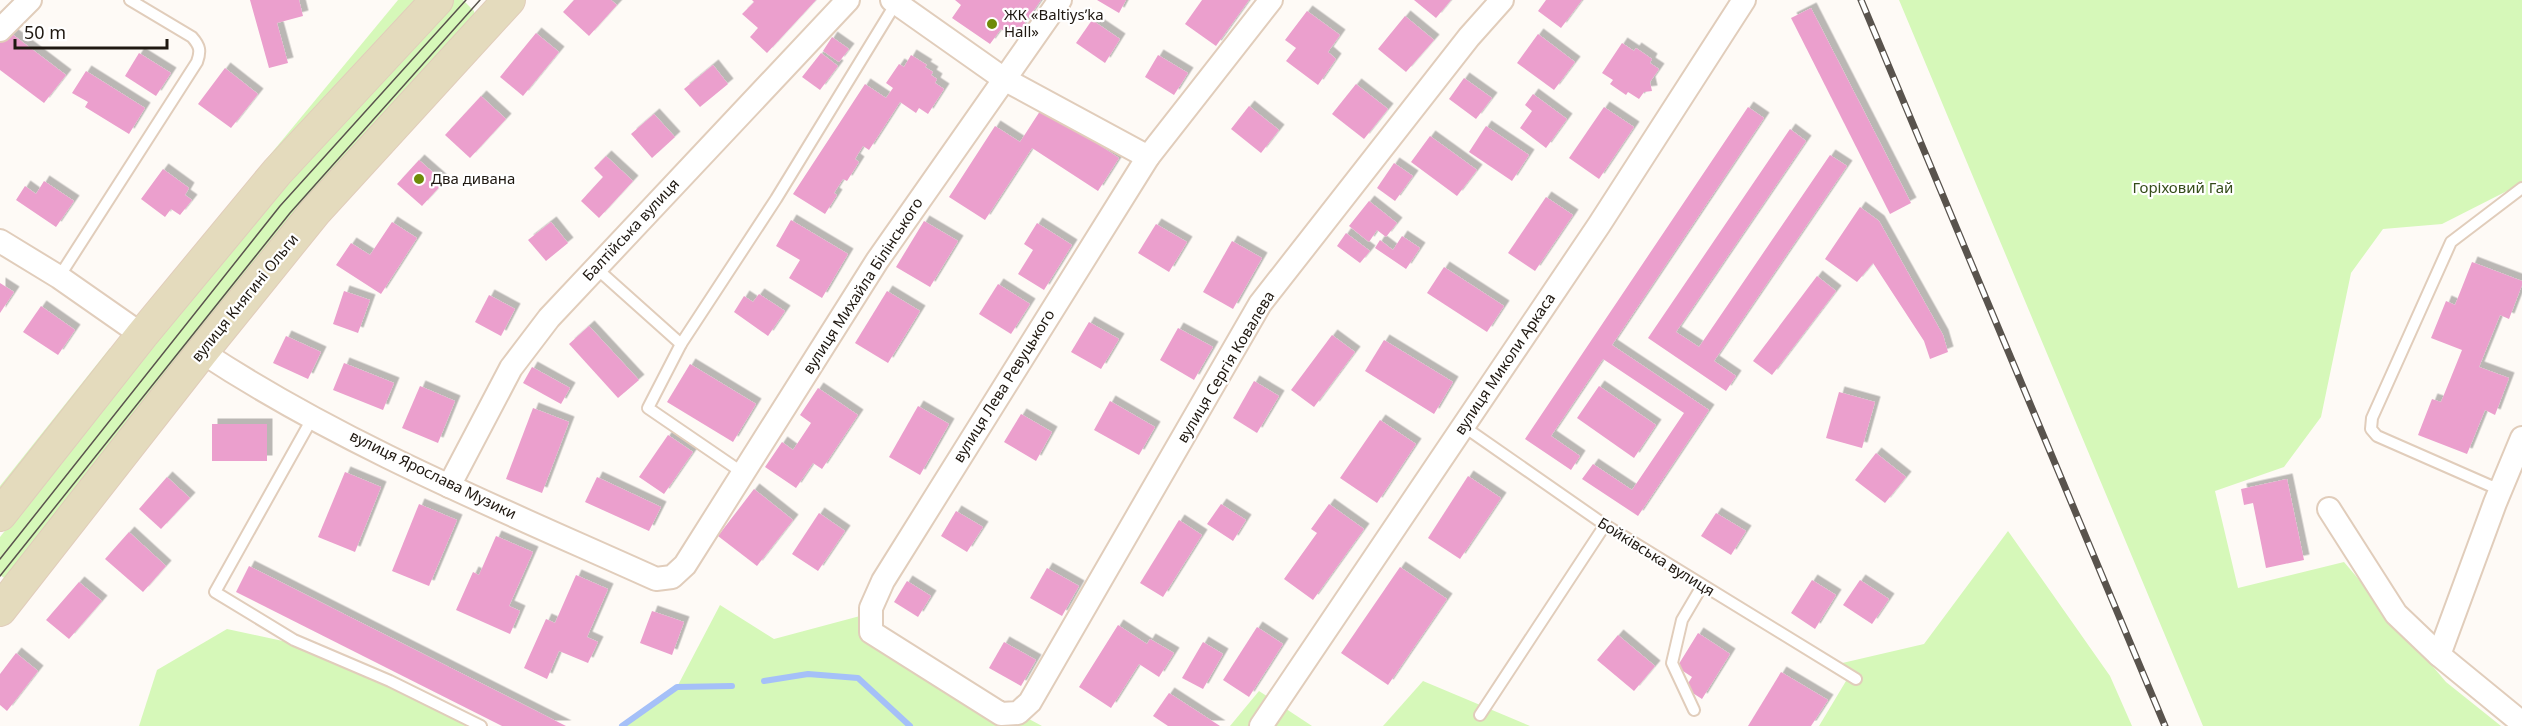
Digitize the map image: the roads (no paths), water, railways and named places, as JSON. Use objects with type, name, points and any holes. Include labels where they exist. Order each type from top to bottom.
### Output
[{"type":"main road","points":[[0,515],[142,335],[277,172],[437,0]]},
{"type":"main road","name":"вулиця Княгині Ольги","points":[[0,610],[315,212],[504,2]]},
{"type":"street","points":[[0,30],[30,0]]},
{"type":"street","name":"Балтійська вулиця","points":[[449,486],[511,368],[549,318],[848,0]]},
{"type":"street","name":"вулиця Михайла Білінського","points":[[672,577],[685,565],[877,261],[1060,0]]},
{"type":"street","name":"вулиця Лева Ревуцького","points":[[1030,702],[1018,713],[1000,714],[871,632],[871,608],[890,571],[1149,157],[1271,0]]},
{"type":"street","name":"вулиця Сергія Ковалева","points":[[1030,702],[1260,304],[1469,37],[1502,0]]},
{"type":"street","name":"вулиця Миколи Аркаса","points":[[1262,726],[1599,225],[1744,0]]},
{"type":"street","points":[[894,2],[1004,79],[1149,157]]},
{"type":"street","points":[[0,241],[58,277],[142,335]]},
{"type":"street","name":"вулиця Ярослава Музики","points":[[202,352],[313,417],[449,486],[656,579],[672,577]]},
{"type":"street","points":[[2439,655],[2500,490],[2517,458],[2522,438]]},
{"type":"street","points":[[2329,509],[2397,614],[2439,655],[2522,723]]},
{"type":"lane","points":[[58,277],[197,62],[200,53],[198,44],[192,37],[130,0]]},
{"type":"lane","points":[[743,473],[648,408],[681,344],[776,199],[894,2]]},
{"type":"lane","points":[[2500,490],[2378,436],[2371,429],[2372,418],[2451,242],[2522,188]]},
{"type":"lane","points":[[596,268],[681,344]]},
{"type":"lane","points":[[313,417],[214,592],[294,640],[390,681],[481,726]]},
{"type":"lane","name":"Бойківська вулиця","points":[[1463,425],[1605,525],[1856,679]]},
{"type":"lane","points":[[1480,715],[1605,525]]},
{"type":"lane","points":[[1694,710],[1672,663],[1682,620],[1702,586]]},
{"type":"waterway","points":[[764,681],[808,674],[858,678],[910,726]]},
{"type":"waterway","points":[[622,726],[677,687],[732,686]]},
{"type":"tram line","points":[[0,559],[280,206],[466,0]]},
{"type":"tram line","points":[[0,576],[290,213],[480,0]]},
{"type":"railway","points":[[1861,0],[2165,726]]},
{"type":"place","name":"ЖК «Baltiysʹka Hall»","points":[[992,24]]},
{"type":"place","name":"Два дивана","points":[[419,179]]},
{"type":"park label","name":"Горіховий Гай","points":[[2183,188]]}]
